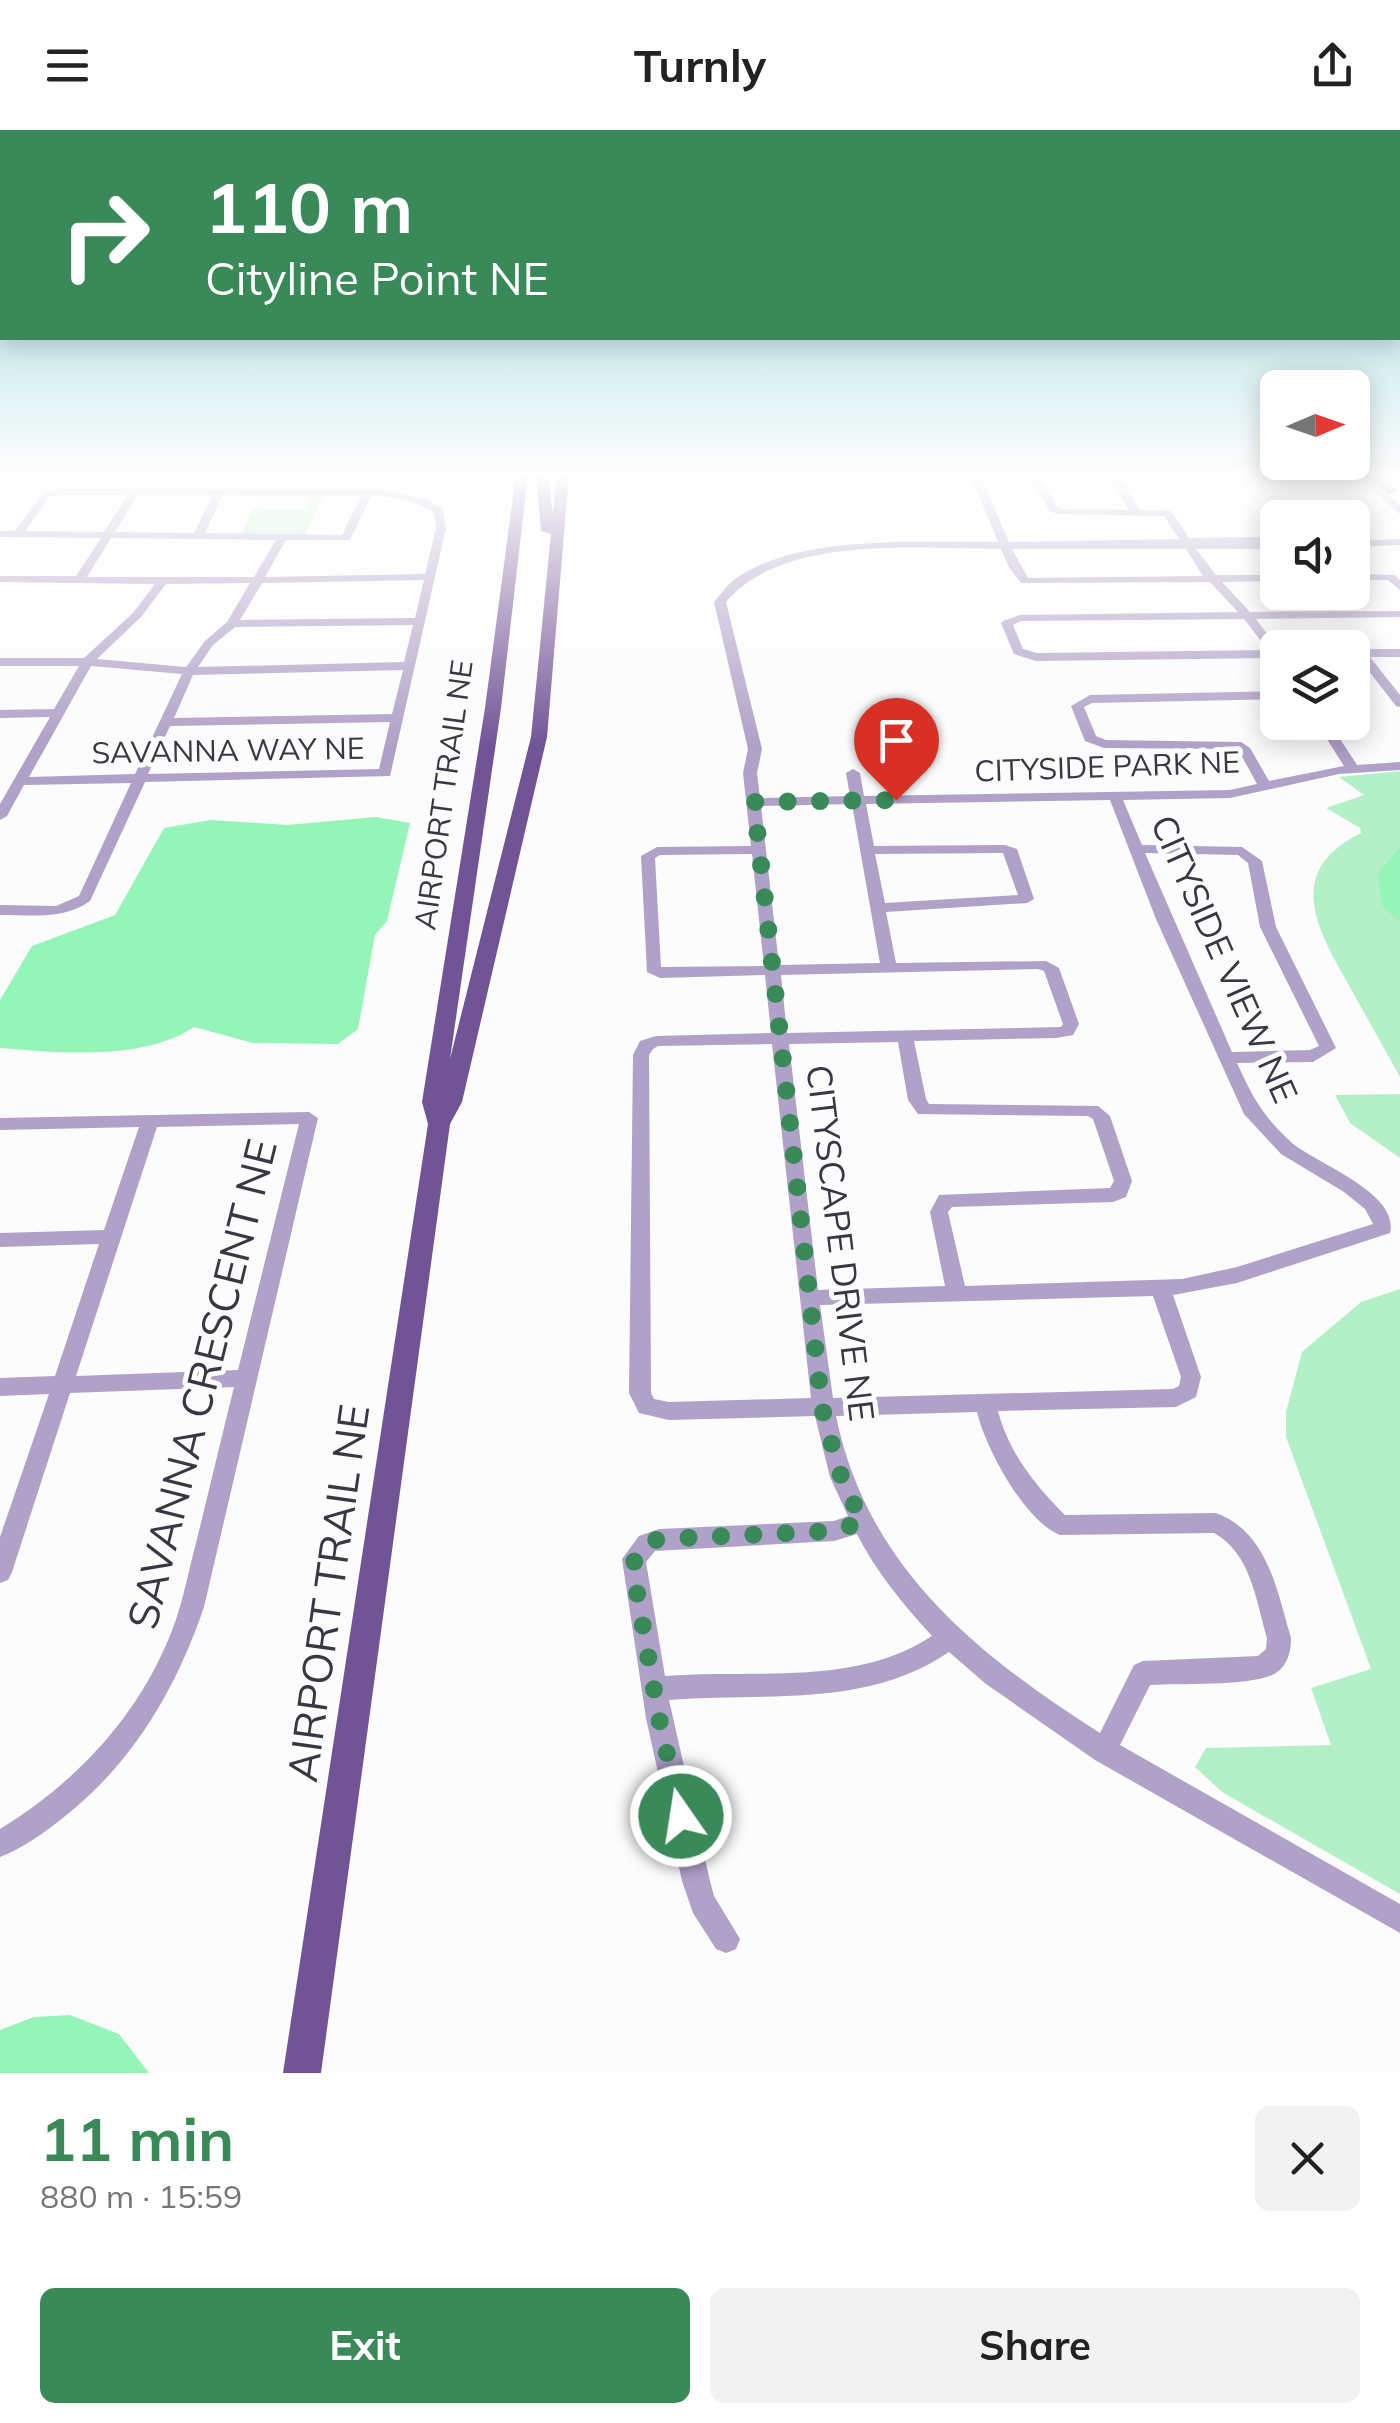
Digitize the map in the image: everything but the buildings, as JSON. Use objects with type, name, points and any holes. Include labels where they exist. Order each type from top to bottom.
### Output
[{"type":"main road","name":"AIRPORT TRAIL NE","points":[[439,1124],[433,1102],[493,708],[510,565]]},
{"type":"main road","points":[[552,565],[554,584]]},
{"type":"main road","name":"AIRPORT TRAIL NE","points":[[302,2073],[439,1124],[451,1102],[539,737],[557,565]]},
{"type":"main road","points":[[294,2073],[316,1975]]},
{"type":"street","points":[[80,579],[89,565]]},
{"type":"street","points":[[0,910],[62,909],[85,898],[189,671],[209,643],[232,624],[268,565]]},
{"type":"street","name":"SAVANNA WAY NE","points":[[20,782],[384,773],[433,565]]},
{"type":"street","name":"CITYSCAPE DRIVE NE","points":[[777,565],[761,570],[724,594],[720,609],[755,749],[750,773],[822,1408],[839,1471],[862,1522],[891,1566],[950,1638],[1030,1705],[1400,1919]]},
{"type":"street","points":[[1016,565],[1025,581],[1260,578]]},
{"type":"street","points":[[1203,565],[1260,630]]},
{"type":"street","points":[[0,578],[164,581],[430,577]]},
{"type":"street","points":[[1370,577],[1391,578],[1400,587]]},
{"type":"street","points":[[0,816],[88,662],[164,581]]},
{"type":"street","points":[[1260,654],[1036,657],[1018,651],[1007,623],[1020,618],[1400,614]]},
{"type":"street","points":[[232,624],[419,621]]},
{"type":"street","points":[[1370,653],[1400,653]]},
{"type":"street","points":[[0,662],[88,662],[189,671],[409,666]]},
{"type":"street","points":[[1370,668],[1400,703]]},
{"type":"street","points":[[1260,696],[1090,699],[1077,706],[1090,738],[1104,744],[1236,746],[1245,751],[1266,788]]},
{"type":"street","points":[[0,714],[57,713]]},
{"type":"street","points":[[166,722],[398,718]]},
{"type":"street","points":[[1334,740],[1353,769]]},
{"type":"street","name":"CITYSIDE PARK NE","points":[[754,802],[1230,794],[1353,769],[1400,766]]},
{"type":"street","points":[[854,774],[890,968]]},
{"type":"street","name":"CITYSIDE VIEW NE","points":[[809,1298],[1161,1289],[1237,1275],[1383,1228],[1381,1216],[1372,1204],[1351,1187],[1298,1158],[1258,1122],[1160,909],[1115,796]]},
{"type":"street","points":[[868,850],[1004,849],[1012,852],[1027,899],[878,908]]},
{"type":"street","points":[[1139,849],[1242,851],[1255,861],[1268,927],[1328,1048],[1314,1056],[1226,1058]]},
{"type":"street","points":[[759,850],[657,851],[648,856],[654,969],[660,973],[1040,964],[1051,968],[1071,1024],[1063,1033],[656,1041],[642,1050],[640,1393],[646,1407],[664,1411],[822,1408],[1184,1395],[1191,1376],[1161,1289]]},
{"type":"street","points":[[904,1036],[916,1100],[924,1110],[1092,1110],[1102,1116],[1123,1181],[1119,1192],[1113,1195],[946,1200],[939,1212],[957,1295]]},
{"type":"street","name":"SAVANNA CRESCENT NE","points":[[0,1124],[309,1118],[192,1607],[166,1678],[131,1731],[82,1786],[0,1844]]},
{"type":"street","points":[[0,1572],[150,1121]]},
{"type":"street","points":[[0,1240],[110,1237]]},
{"type":"street","points":[[0,1388],[246,1378]]},
{"type":"street","points":[[985,1403],[1002,1452],[1027,1489],[1060,1524],[1216,1523],[1236,1532],[1248,1547],[1279,1638],[1280,1649],[1274,1660],[1258,1668],[1143,1673],[1104,1751]]},
{"type":"street","points":[[726,1938],[703,1903],[696,1881],[654,1689],[634,1559],[647,1542],[834,1531],[862,1522]]},
{"type":"street","points":[[654,1689],[868,1678],[914,1664],[950,1638]]},
{"type":"shaded area","points":[[1400,771],[1400,1077],[1328,946],[1314,904],[1314,884],[1321,866],[1361,833],[1360,828],[1326,808],[1364,795],[1339,777]]},
{"type":"shaded area","points":[[376,817],[410,823],[387,921],[375,935],[358,1029],[338,1044],[253,1043],[194,1027],[174,1038],[126,1050],[74,1053],[0,1048],[0,1000],[32,946],[115,915],[164,828],[211,820],[287,825]]},
{"type":"shaded area","points":[[1400,847],[1400,922],[1382,905],[1378,873]]},
{"type":"shaded area","points":[[1400,1094],[1400,1158],[1350,1123],[1335,1095]]},
{"type":"shaded area","points":[[1400,1289],[1400,1894],[1222,1792],[1195,1767],[1206,1748],[1331,1745],[1311,1688],[1371,1669],[1286,1437],[1286,1412],[1302,1352],[1361,1302]]},
{"type":"shaded area","points":[[70,2015],[119,2034],[149,2073],[0,2073],[0,2030],[34,2017]]},
{"type":"route","points":[[681,1816],[633,1570],[639,1550],[647,1542],[659,1539],[834,1531],[862,1522],[839,1471],[822,1408],[754,802],[896,800]]}]
